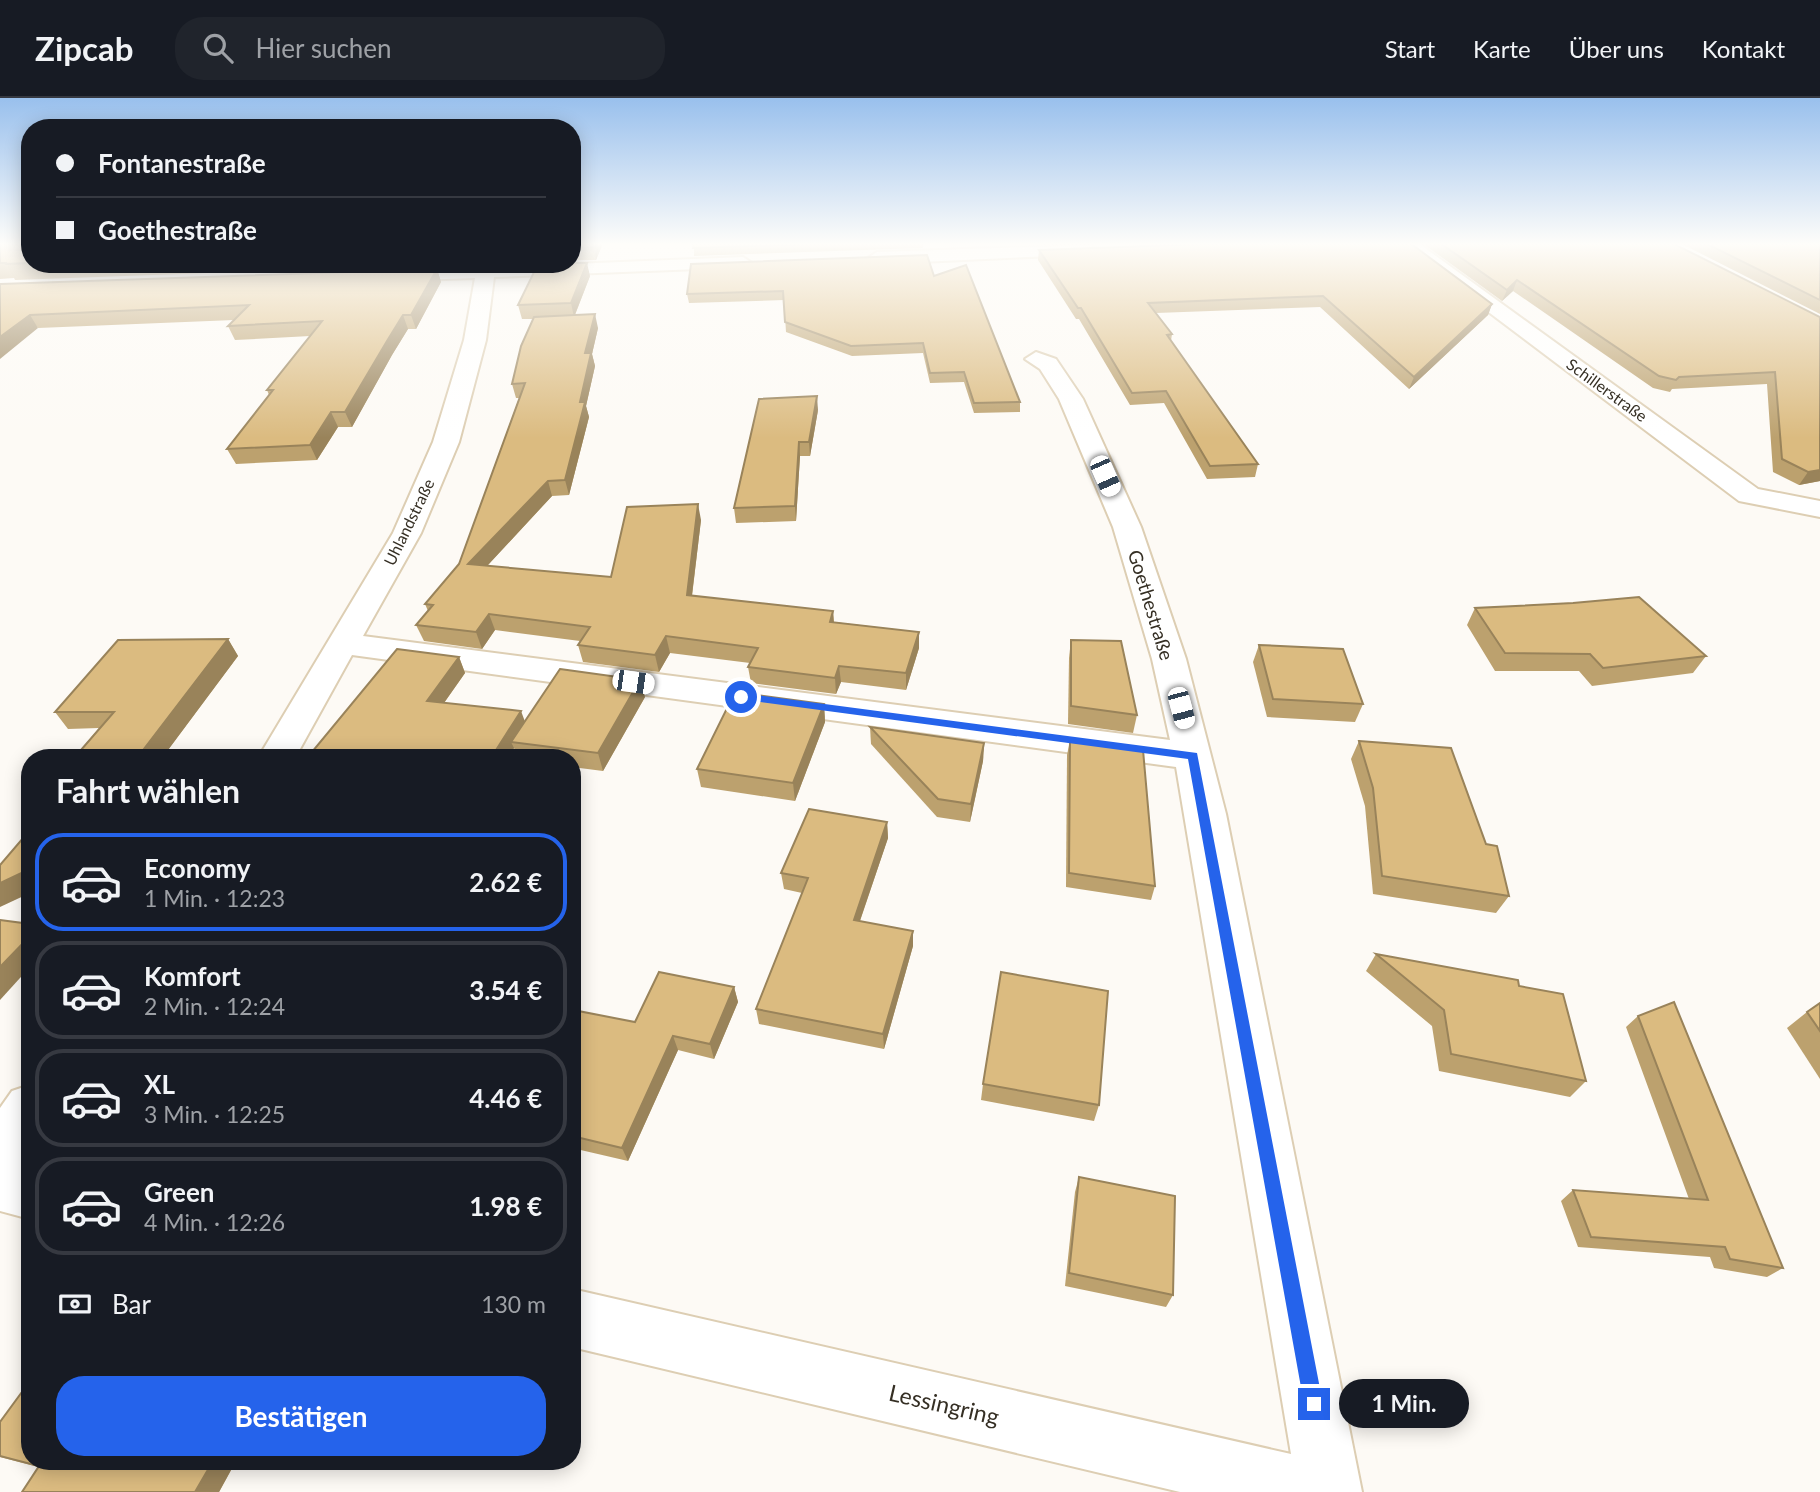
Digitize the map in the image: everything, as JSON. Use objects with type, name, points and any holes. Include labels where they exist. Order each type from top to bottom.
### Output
[{"type":"street","name":"Uhlandstraße","points":[[281,749],[407,533],[446,442],[475,340],[480,308]]},
{"type":"street","name":"Schillerstraße","points":[[1495,308],[1749,495],[1820,509]]},
{"type":"street","name":"Goethestraße","points":[[1036,359],[1048,365],[1071,399],[1127,527],[1169,659],[1193,756],[1330,1492]]},
{"type":"street","points":[[344,644],[1193,756]]},
{"type":"street","points":[[0,1150],[21,1121]]},
{"type":"street","points":[[0,1185],[21,1190]]},
{"type":"street","name":"Lessingring","points":[[581,1320],[1316,1492]]},
{"type":"building","points":[[0,308],[182,308],[30,315],[0,337]]},
{"type":"building","points":[[246,308],[415,308],[411,315],[403,315],[345,412],[331,412],[310,445],[227,449],[273,390],[267,390],[322,321],[228,326]]},
{"type":"building","points":[[784,308],[983,308],[1020,402],[974,403],[964,372],[930,373],[923,343],[851,346],[785,322]]},
{"type":"building","points":[[1081,308],[1152,308],[1172,334],[1167,335],[1258,464],[1210,466],[1166,391],[1132,393]]},
{"type":"building","points":[[1337,308],[1488,308],[1414,377]]},
{"type":"building","points":[[1558,308],[1802,308],[1820,317],[1820,470],[1808,472],[1782,459],[1775,372],[1679,377],[1676,380],[1659,376]]},
{"type":"building","points":[[595,314],[585,353],[591,353],[580,402],[585,402],[565,480],[548,481],[468,564],[611,577],[627,507],[698,504],[687,595],[833,611],[830,622],[919,632],[906,673],[839,666],[835,678],[748,667],[758,648],[666,636],[655,655],[578,645],[590,627],[489,614],[476,632],[416,625],[433,605],[425,604],[459,564],[525,383],[512,384],[521,346],[534,317]]},
{"type":"building","points":[[817,396],[809,442],[799,442],[795,506],[734,508],[759,399]]},
{"type":"building","points":[[1639,597],[1706,656],[1603,668],[1590,654],[1505,653],[1475,608],[1573,603]]},
{"type":"building","points":[[228,639],[144,749],[82,749],[114,712],[55,712],[118,640]]},
{"type":"building","points":[[1071,640],[1121,641],[1137,715],[1071,706]]},
{"type":"building","points":[[1259,645],[1343,649],[1363,704],[1273,699]]},
{"type":"building","points":[[397,649],[459,657],[427,701],[521,711],[497,749],[314,749]]},
{"type":"building","points":[[560,669],[640,680],[598,753],[511,742]]},
{"type":"building","points":[[735,692],[824,704],[793,783],[697,769]]},
{"type":"building","points":[[870,727],[984,743],[971,804],[938,799]]},
{"type":"building","points":[[1070,740],[1143,750],[1155,886],[1069,873]]},
{"type":"building","points":[[1359,741],[1451,748],[1486,844],[1497,846],[1509,896],[1382,876],[1373,788]]},
{"type":"building","points":[[809,809],[887,822],[854,920],[913,931],[883,1034],[756,1009],[808,878],[781,873]]},
{"type":"building","points":[[21,840],[21,873],[0,883],[0,865]]},
{"type":"building","points":[[0,920],[21,923],[21,945],[0,967]]},
{"type":"building","points":[[1376,954],[1518,980],[1519,986],[1563,994],[1586,1081],[1451,1054],[1444,1010]]},
{"type":"building","points":[[659,972],[734,987],[710,1044],[673,1036],[622,1148],[581,1138],[581,1012],[635,1022]]},
{"type":"building","points":[[1001,972],[1108,991],[1099,1105],[983,1084]]},
{"type":"building","points":[[1674,1002],[1783,1268],[1730,1259],[1725,1247],[1591,1237],[1573,1190],[1708,1200],[1638,1016]]},
{"type":"building","points":[[1820,1003],[1820,1031],[1807,1012]]},
{"type":"building","points":[[1079,1177],[1175,1196],[1173,1295],[1069,1273]]},
{"type":"building","points":[[21,1393],[21,1461],[0,1456],[0,1422]]},
{"type":"building","points":[[36,1470],[208,1470],[195,1492],[22,1492]]},
{"type":"route","points":[[741,697],[1193,756],[1206,814],[1314,1404]]}]
